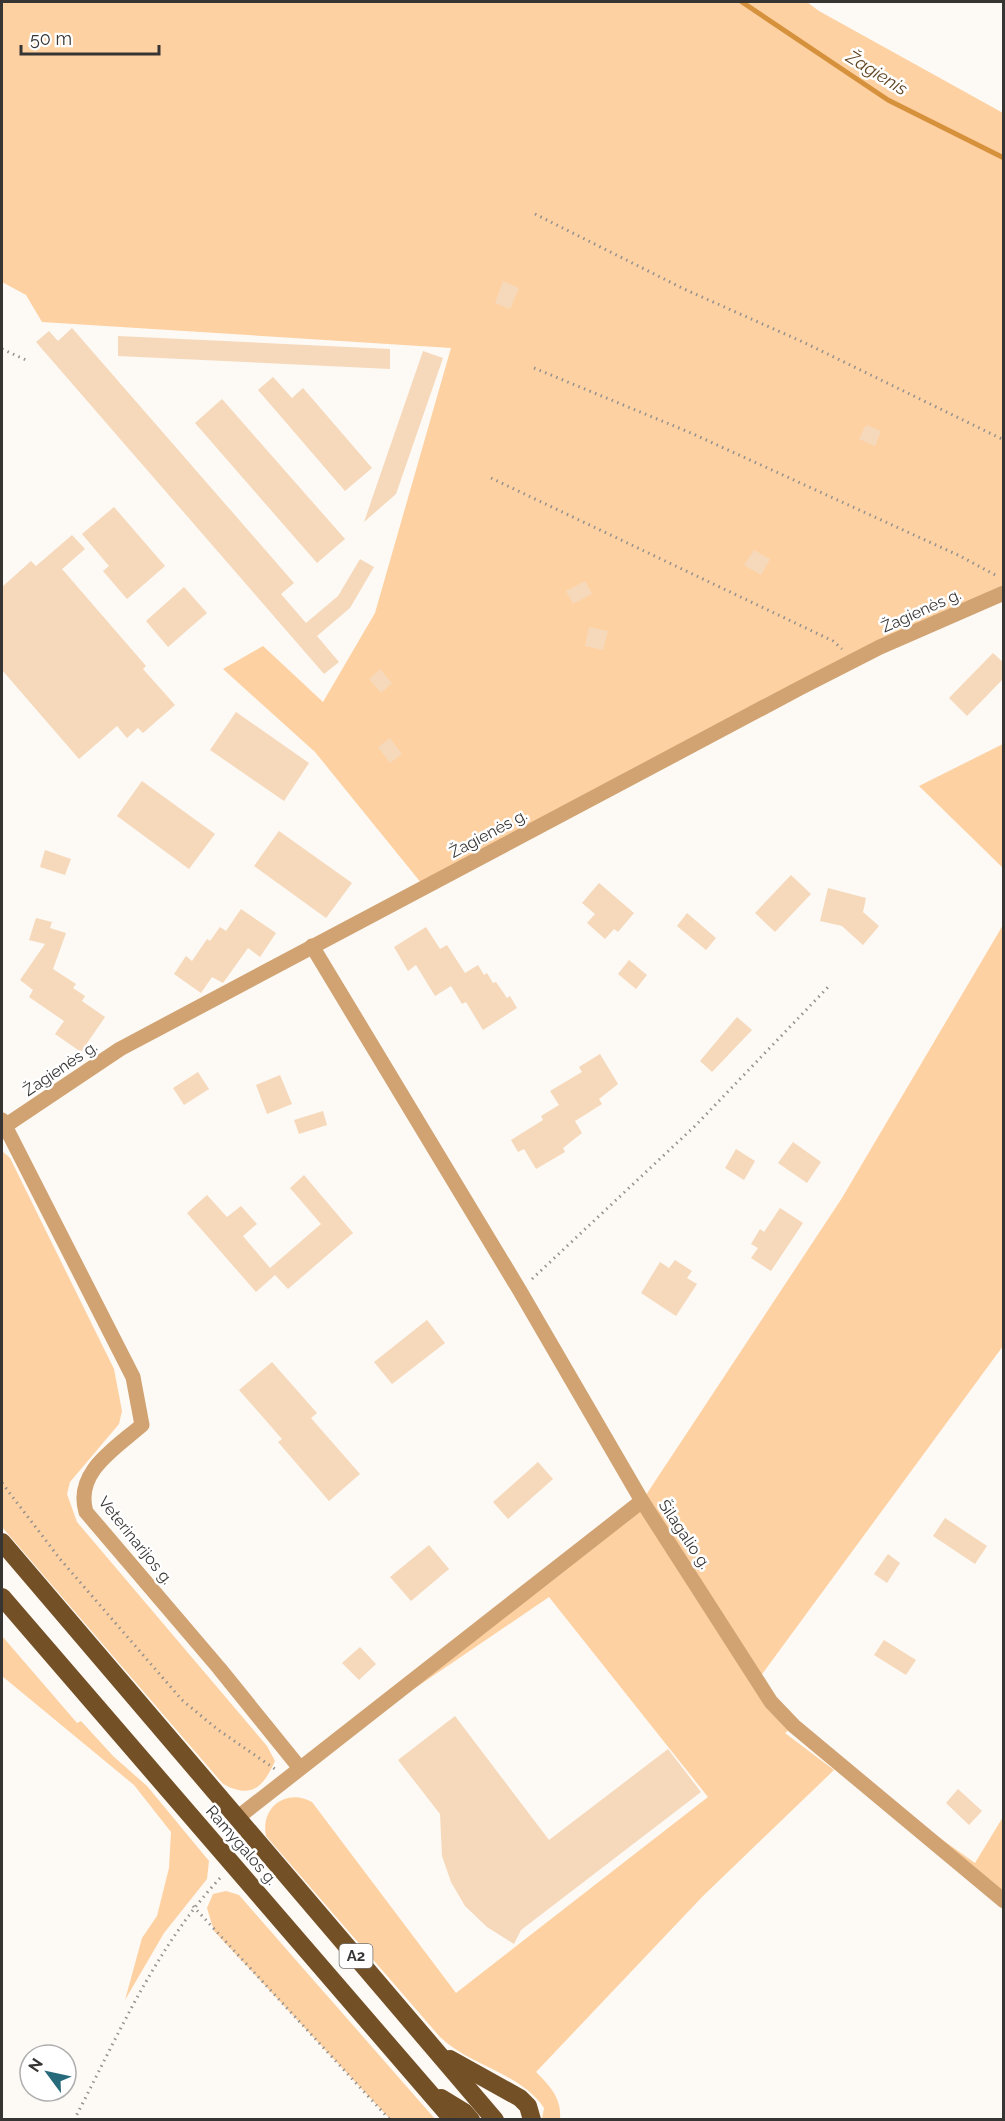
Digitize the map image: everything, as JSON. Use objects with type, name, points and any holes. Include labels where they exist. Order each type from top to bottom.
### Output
[{"type":"highway","name":"A2","points":[[2,1542],[9,1557],[237,1818],[495,2120]]},
{"type":"highway","name":"Ramygalos g.","points":[[2,1597],[453,2120]]},
{"type":"highway","points":[[2,1619],[27,1628]]},
{"type":"highway","points":[[439,2053],[520,2098],[528,2106],[532,2120]]},
{"type":"highway","points":[[427,2089],[464,2112],[471,2120]]},
{"type":"street","name":"Žagienės g.","points":[[3,1125],[120,1049],[312,946],[853,661],[1004,593]]},
{"type":"street","points":[[312,946],[520,1291],[642,1501]]},
{"type":"street","name":"Veterinarijos g.","points":[[3,1125],[133,1377],[142,1425],[94,1467],[86,1479],[82,1501],[86,1512],[219,1668],[293,1772]]},
{"type":"street","name":"Šilagalio g.","points":[[237,1818],[642,1501],[771,1702],[794,1726],[1004,1901]]},
{"type":"path","points":[[535,214],[684,289],[803,342],[1004,440]]},
{"type":"path","points":[[2,349],[26,360]]},
{"type":"path","points":[[534,368],[691,434],[960,556],[1004,579]]},
{"type":"path","points":[[490,478],[833,641],[853,661]]},
{"type":"path","points":[[520,1291],[696,1125],[830,985]]},
{"type":"path","points":[[2,1483],[60,1559],[182,1700],[251,1754],[293,1772]]},
{"type":"path","points":[[74,2120],[156,1964],[193,1906],[233,1864]]},
{"type":"path","points":[[193,1906],[390,2120]]},
{"type":"shaded area","points":[[2,2],[807,2],[819,11],[1003,113],[1003,586],[422,884],[315,752],[223,669],[263,646],[323,702],[375,613],[451,348],[42,322],[26,295],[2,282]]},
{"type":"shaded area","points":[[1003,744],[1003,868],[919,786]]},
{"type":"shaded area","points":[[1003,925],[1003,1346],[757,1681],[794,1726],[785,1733],[834,1770],[703,1896],[536,2072],[554,2092],[560,2111],[560,2119],[542,2119],[544,2108],[522,2086],[452,2047],[440,2037],[266,1836],[267,1816],[278,1802],[285,1799],[303,1798],[312,1802],[456,1993],[708,1797],[549,1597],[299,1767],[642,1501],[842,1198]]},
{"type":"shaded area","points":[[2,1151],[10,1158],[114,1369],[122,1411],[119,1424],[70,1482],[67,1494],[77,1522],[267,1746],[275,1761],[266,1778],[255,1788],[241,1791],[223,1784],[2,1527]]},
{"type":"shaded area","points":[[2,1636],[77,1723],[81,1721],[113,1756],[147,1786],[209,1861],[207,1879],[164,1933],[125,2000],[142,1938],[157,1916],[169,1868],[171,1832],[134,1785],[2,1676]]},
{"type":"shaded area","points":[[874,1791],[975,1863],[1003,1817],[1003,1892]]},
{"type":"shaded area","points":[[226,1891],[239,1895],[435,2119],[390,2119],[214,1931],[207,1908],[213,1894]]},
{"type":"building","points":[[503,281],[519,288],[510,309],[495,303]]},
{"type":"building","points":[[72,328],[294,583],[281,594],[306,623],[338,596],[360,559],[374,567],[350,608],[317,636],[339,662],[324,674],[36,342],[49,331],[58,341]]},
{"type":"building","points":[[118,336],[390,349],[390,369],[118,356]]},
{"type":"building","points":[[423,351],[443,358],[396,494],[364,522]]},
{"type":"building","points":[[273,377],[292,398],[303,388],[372,468],[345,491],[258,390]]},
{"type":"building","points":[[222,399],[345,539],[317,563],[195,423]]},
{"type":"building","points":[[866,425],[881,431],[875,446],[859,439]]},
{"type":"building","points":[[114,507],[165,566],[127,599],[103,571],[109,566],[82,534]]},
{"type":"building","points":[[72,535],[85,549],[62,569],[146,666],[143,669],[175,705],[143,733],[138,728],[127,738],[117,726],[79,759],[2,670],[2,587],[31,561],[36,566]]},
{"type":"building","points":[[754,550],[770,559],[761,575],[744,565]]},
{"type":"building","points":[[585,581],[592,594],[573,604],[566,591]]},
{"type":"building","points":[[184,587],[207,613],[168,647],[146,621]]},
{"type":"building","points":[[589,627],[608,631],[603,650],[585,646]]},
{"type":"building","points":[[993,653],[1004,663],[1004,678],[967,716],[949,698]]},
{"type":"building","points":[[380,669],[392,683],[381,693],[369,679]]},
{"type":"building","points":[[236,712],[309,763],[284,801],[210,750]]},
{"type":"building","points":[[390,738],[402,754],[390,763],[378,747]]},
{"type":"building","points":[[142,781],[215,834],[189,869],[117,816]]},
{"type":"building","points":[[279,831],[352,883],[326,918],[254,866]]},
{"type":"building","points":[[45,850],[71,859],[65,875],[40,867]]},
{"type":"building","points":[[791,875],[811,894],[775,932],[755,913]]},
{"type":"building","points":[[599,883],[634,913],[618,932],[614,929],[605,939],[587,923],[595,914],[582,903]]},
{"type":"building","points":[[828,888],[866,898],[863,912],[879,926],[863,945],[842,926],[820,921]]},
{"type":"building","points":[[241,909],[276,933],[260,957],[248,948],[223,983],[212,977],[201,993],[174,974],[186,956],[192,961],[207,939],[210,941],[220,927],[226,931]]},
{"type":"building","points":[[687,913],[716,938],[706,950],[677,926]]},
{"type":"building","points":[[36,918],[52,922],[50,928],[66,933],[53,969],[76,984],[73,988],[85,996],[82,1001],[105,1017],[81,1052],[55,1034],[64,1021],[29,997],[33,990],[20,980],[45,944],[29,940]]},
{"type":"building","points":[[426,927],[440,949],[447,945],[465,973],[478,965],[484,975],[487,973],[493,983],[496,982],[507,998],[510,996],[517,1008],[483,1030],[466,1002],[462,1004],[451,986],[435,996],[416,965],[408,971],[394,947]]},
{"type":"building","points":[[629,960],[647,975],[636,989],[618,974]]},
{"type":"building","points":[[737,1017],[752,1030],[712,1072],[700,1061]]},
{"type":"building","points":[[600,1054],[618,1084],[599,1099],[602,1104],[575,1121],[582,1133],[563,1148],[565,1152],[536,1169],[524,1149],[518,1152],[511,1140],[543,1120],[541,1116],[559,1105],[550,1091],[582,1072],[579,1067]]},
{"type":"building","points":[[198,1072],[209,1089],[184,1105],[173,1088]]},
{"type":"building","points":[[280,1075],[292,1104],[267,1114],[256,1085]]},
{"type":"building","points":[[323,1111],[327,1125],[299,1134],[294,1120]]},
{"type":"building","points":[[793,1142],[821,1162],[807,1183],[778,1163]]},
{"type":"building","points":[[736,1149],[755,1161],[744,1180],[725,1168]]},
{"type":"building","points":[[304,1175],[353,1233],[288,1289],[275,1275],[256,1292],[187,1213],[207,1195],[227,1217],[241,1206],[257,1224],[243,1236],[270,1268],[321,1224],[290,1188]]},
{"type":"building","points":[[780,1208],[803,1223],[771,1271],[751,1258],[758,1248],[751,1244],[760,1229],[764,1232]]},
{"type":"building","points":[[675,1260],[692,1271],[687,1278],[697,1284],[676,1316],[641,1293],[660,1262],[669,1268]]},
{"type":"building","points":[[427,1320],[445,1343],[392,1384],[374,1362]]},
{"type":"building","points":[[272,1362],[317,1413],[311,1418],[360,1474],[329,1501],[278,1442],[282,1439],[239,1390]]},
{"type":"building","points":[[538,1462],[553,1479],[508,1519],[493,1502]]},
{"type":"building","points":[[945,1518],[987,1546],[975,1564],[933,1536]]},
{"type":"building","points":[[429,1545],[449,1569],[411,1601],[390,1577]]},
{"type":"building","points":[[888,1554],[900,1563],[887,1583],[874,1574]]},
{"type":"building","points":[[884,1640],[916,1660],[906,1675],[874,1655]]},
{"type":"building","points":[[360,1647],[376,1664],[359,1680],[342,1663]]},
{"type":"building","points":[[455,1716],[549,1840],[668,1749],[701,1792],[521,1930],[514,1944],[487,1927],[465,1906],[451,1882],[442,1856],[440,1814],[398,1760]]},
{"type":"building","points":[[958,1789],[982,1811],[969,1825],[946,1803]]},
{"type":"waterway","name":"Žagienis","points":[[742,2],[888,100],[1004,158]]}]
